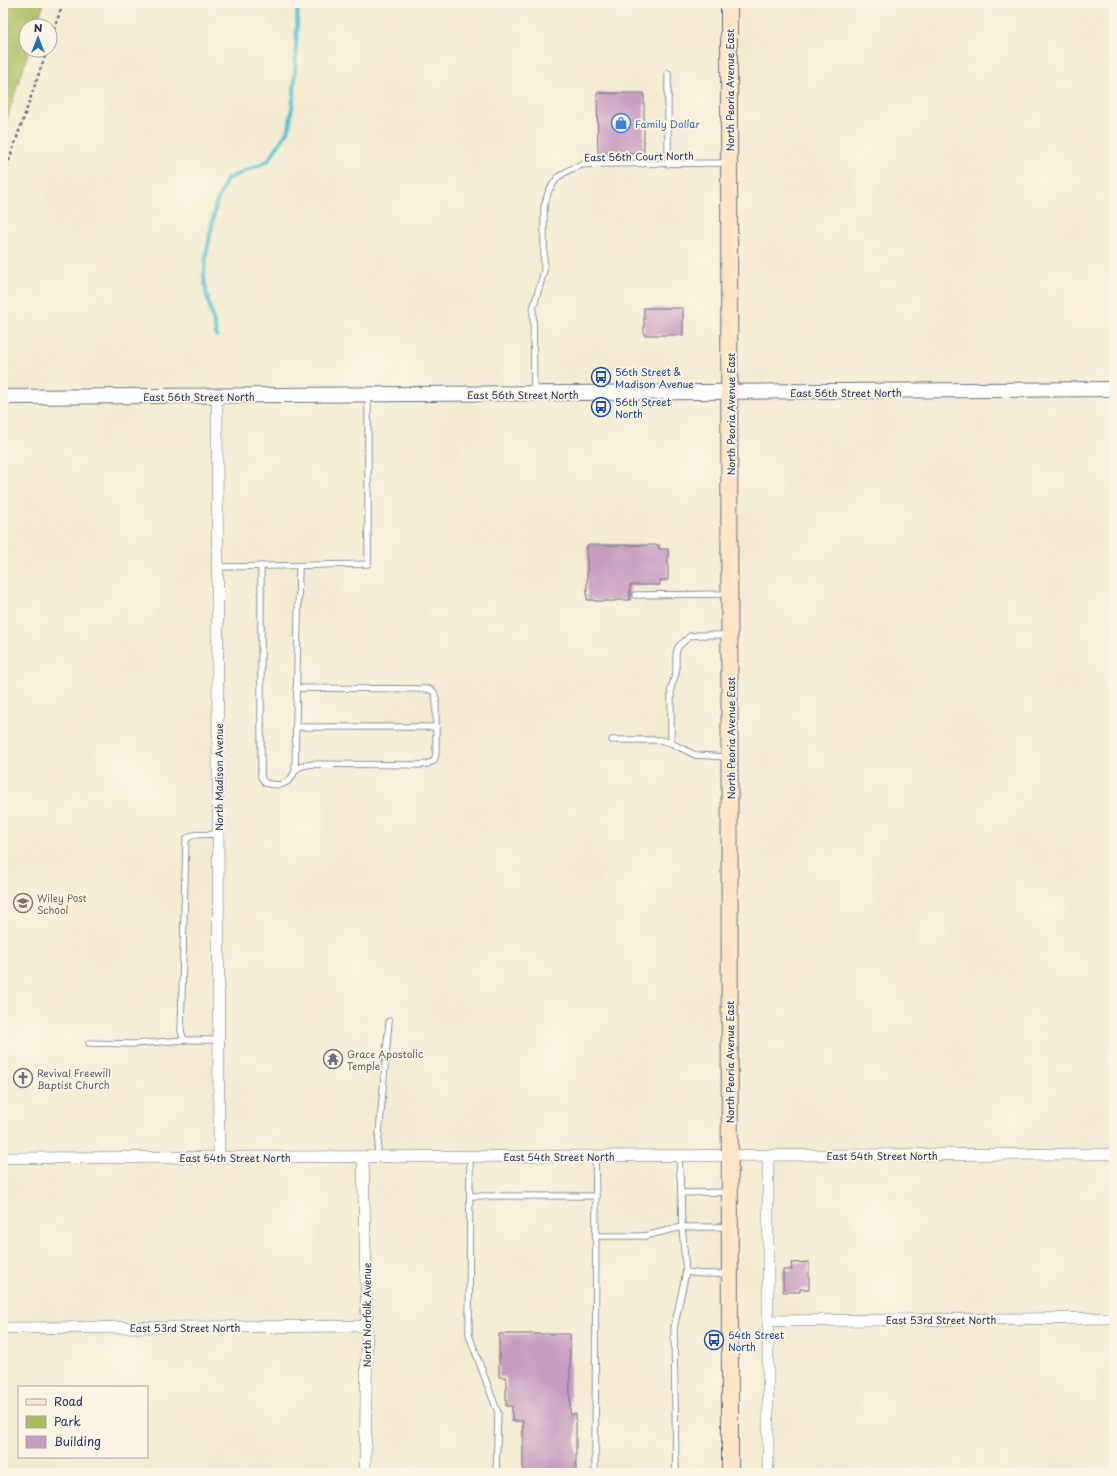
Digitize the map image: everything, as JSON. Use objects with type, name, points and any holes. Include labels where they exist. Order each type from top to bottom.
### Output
[{"type":"main road","name":"North Peoria Avenue East","points":[[729,3],[730,1473]]},
{"type":"street","name":"East 56th Street North","points":[[3,397],[1114,389]]},
{"type":"street","name":"North Madison Avenue","points":[[217,395],[219,1158]]},
{"type":"street","name":"East 54th Street North","points":[[3,1158],[1114,1154]]},
{"type":"street","points":[[768,1156],[768,1473]]},
{"type":"street","name":"North Norfolk Avenue","points":[[364,1157],[367,1326],[365,1473]]},
{"type":"street","name":"East 53rd Street North","points":[[768,1321],[1114,1318]]},
{"type":"street","name":"East 53rd Street North","points":[[3,1328],[367,1326]]},
{"type":"lane","points":[[668,73],[668,164]]},
{"type":"lane","name":"East 56th Court North","points":[[534,394],[533,309],[544,271],[544,207],[549,190],[558,177],[569,170],[582,165],[729,163]]},
{"type":"lane","points":[[218,567],[368,564],[368,395]]},
{"type":"lane","points":[[261,566],[261,778],[265,783],[274,785],[284,784],[291,778],[295,770],[299,566]]},
{"type":"lane","points":[[636,595],[730,594]]},
{"type":"lane","points":[[671,743],[672,688],[676,674],[676,654],[678,647],[690,636],[699,634],[730,634]]},
{"type":"lane","points":[[295,770],[301,766],[312,764],[427,764],[434,761],[436,754],[436,699],[434,692],[428,689],[296,688]]},
{"type":"lane","points":[[296,727],[436,726]]},
{"type":"lane","points":[[612,740],[657,740],[671,743],[695,755],[730,757]]},
{"type":"lane","points":[[184,1040],[181,1031],[186,839],[193,835],[218,834]]},
{"type":"lane","points":[[376,1157],[389,1021]]},
{"type":"lane","points":[[89,1043],[133,1044],[184,1040],[218,1040]]},
{"type":"lane","points":[[470,1156],[469,1335],[498,1413],[496,1473]]},
{"type":"lane","points":[[595,1156],[595,1473]]},
{"type":"lane","points":[[676,1473],[674,1328],[686,1272],[682,1227],[679,1156]]},
{"type":"lane","points":[[681,1193],[729,1192]]},
{"type":"lane","points":[[470,1196],[596,1196]]},
{"type":"lane","points":[[596,1236],[645,1236],[682,1227],[729,1227]]},
{"type":"lane","points":[[686,1272],[729,1274]]},
{"type":"path","points":[[58,18],[63,3]]},
{"type":"path","points":[[3,178],[44,58]]},
{"type":"green space","points":[[3,3],[44,3],[39,18],[18,18],[18,58],[26,58],[3,131]]},
{"type":"building","name":"Family Dollar","points":[[597,93],[644,93],[644,153],[598,154]]},
{"type":"building","points":[[644,308],[683,308],[683,335],[644,335]]},
{"type":"building","points":[[587,545],[659,545],[659,549],[668,549],[668,580],[660,580],[660,585],[630,585],[630,600],[587,600]]},
{"type":"building","points":[[809,1262],[809,1289],[800,1289],[800,1292],[783,1292],[783,1270],[792,1270],[791,1263]]},
{"type":"building","points":[[499,1334],[570,1334],[570,1414],[576,1414],[576,1473],[523,1473],[523,1421],[512,1421],[512,1406],[506,1406],[506,1377],[499,1377]]},
{"type":"waterway","points":[[217,336],[207,296],[204,276],[206,256],[216,204],[227,179],[268,161],[289,129],[294,93],[298,3]]},
{"type":"place","name":"Family Dollar","points":[[621,123]]},
{"type":"place","name":"56th Street & Madison Avenue","points":[[601,377]]},
{"type":"place","name":"56th Street North","points":[[601,407]]},
{"type":"place","name":"Wiley Post School","points":[[23,903]]},
{"type":"place","name":"Grace Apostolic Temple","points":[[333,1059]]},
{"type":"place","name":"Revival Freewill Baptist Church","points":[[23,1078]]},
{"type":"place","name":"54th Street North","points":[[714,1340]]}]
